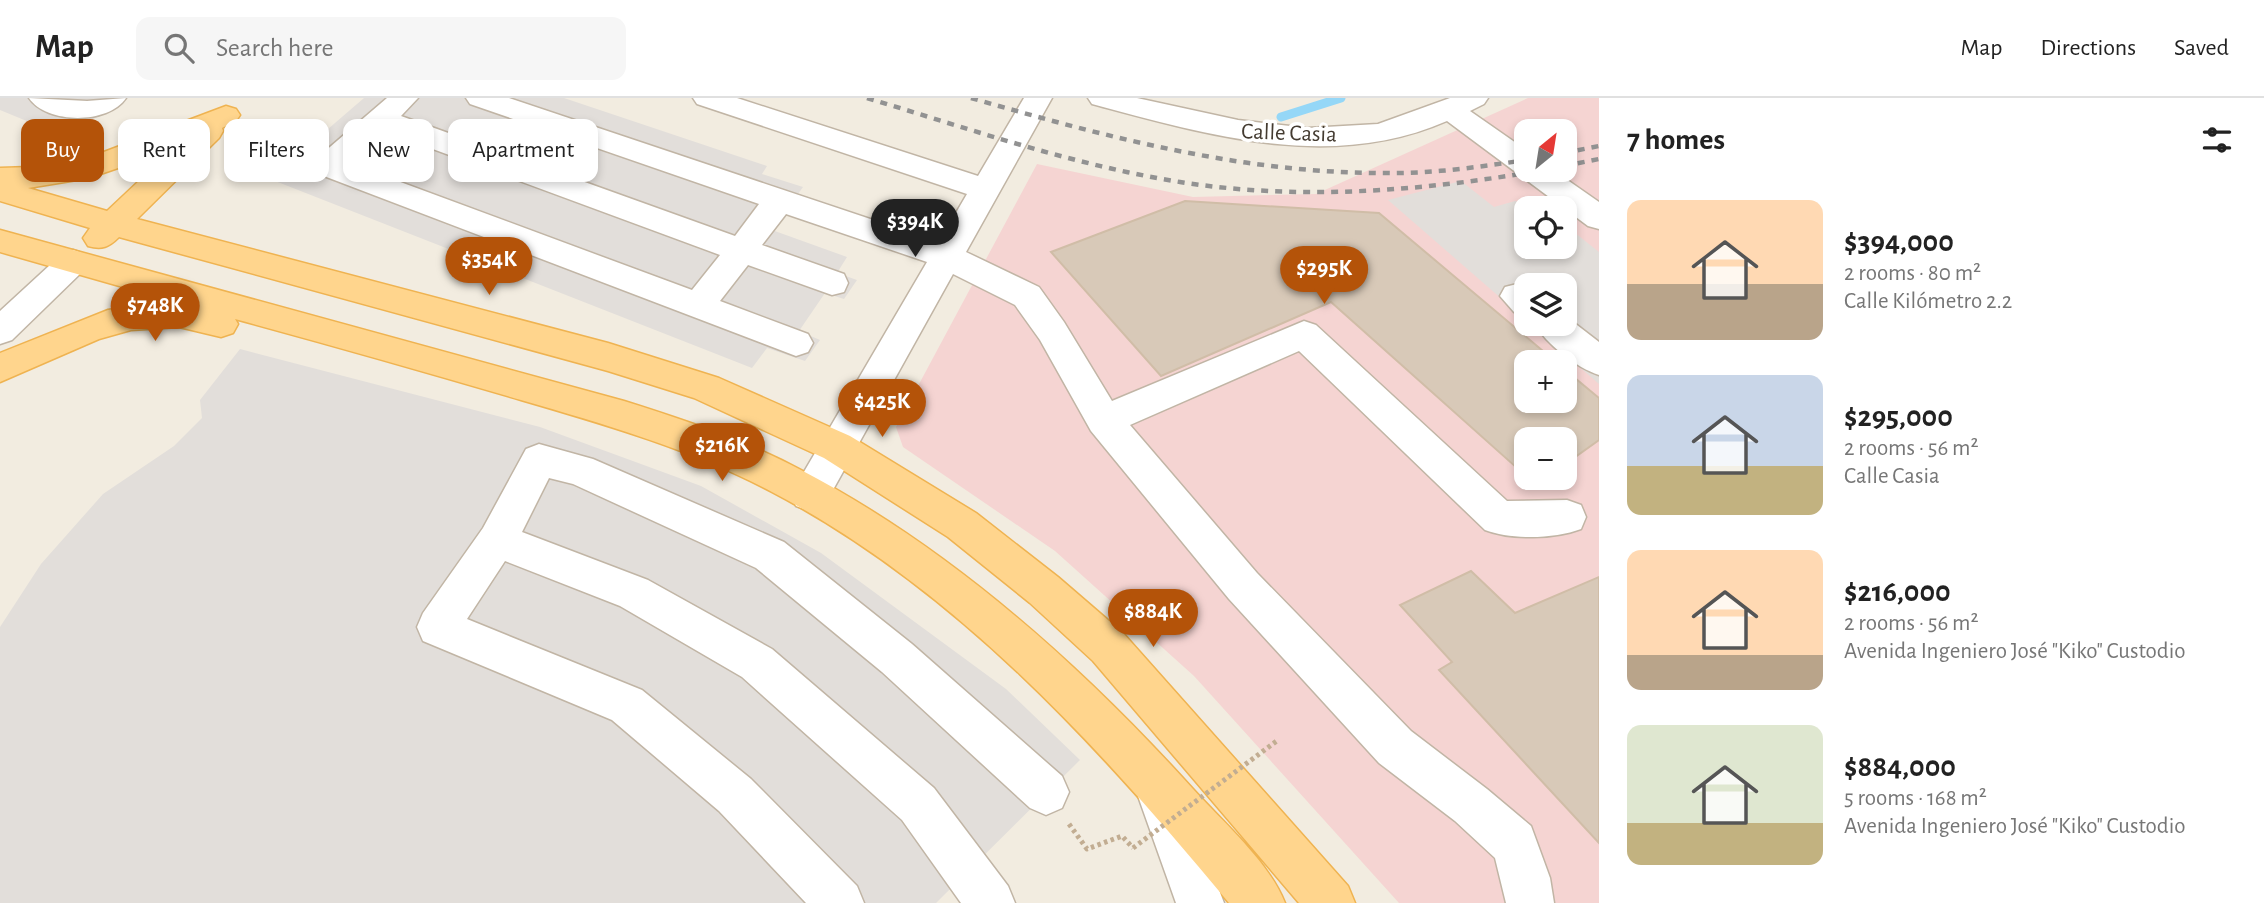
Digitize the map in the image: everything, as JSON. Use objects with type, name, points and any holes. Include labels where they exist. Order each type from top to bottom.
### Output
[{"type":"main road","points":[[0,178],[26,179],[83,171],[118,161],[235,106]]},
{"type":"main road","points":[[73,262],[235,106]]},
{"type":"main road","points":[[0,190],[113,224],[608,357],[705,388],[837,447],[897,481],[962,525],[1044,590],[1108,647],[1331,903]]},
{"type":"main road","points":[[0,241],[593,404],[667,428],[722,450],[810,494],[950,586],[1061,682],[1261,903]]},
{"type":"main road","points":[[0,368],[80,331],[141,315],[181,314],[224,325],[308,325]]},
{"type":"street","points":[[43,98],[78,112],[92,110],[112,98]]},
{"type":"street","points":[[380,119],[404,98]]},
{"type":"street","points":[[480,98],[947,257],[1027,296],[1052,331],[1104,420],[1243,586],[1395,747],[1471,805],[1514,843],[1526,878],[1530,903]]},
{"type":"street","points":[[707,98],[986,189]]},
{"type":"street","points":[[810,494],[1038,98]]},
{"type":"street","name":"Calle Casia","points":[[1102,98],[1223,129],[1308,136],[1379,134],[1462,103]]},
{"type":"street","points":[[1462,103],[1514,153]]},
{"type":"street","points":[[434,139],[832,283]]},
{"type":"street","points":[[343,152],[327,166],[343,172]]},
{"type":"street","points":[[369,182],[796,343]]},
{"type":"street","points":[[1550,182],[1599,218]]},
{"type":"street","points":[[698,306],[779,201]]},
{"type":"street","points":[[0,331],[73,262]]},
{"type":"street","points":[[1104,420],[1181,377],[1304,334],[1499,518],[1567,517]]},
{"type":"street","points":[[1567,336],[1599,361]]},
{"type":"street","points":[[840,903],[736,795],[627,705],[438,626],[497,540],[539,460],[580,470],[770,555],[897,658],[1046,792]]},
{"type":"street","points":[[497,540],[634,593],[757,663],[918,804],[991,903]]},
{"type":"street","points":[[1157,785],[1200,903]]},
{"type":"path","points":[[1087,849],[1122,836],[1133,848],[1278,740]]},
{"type":"shaded area","points":[[0,98],[127,98],[114,109],[93,119],[22,119],[0,110]]},
{"type":"shaded area","points":[[364,98],[564,98],[767,166],[762,174],[803,187],[772,230],[847,257],[837,273],[857,280],[844,299],[825,293],[799,331],[820,340],[805,361],[767,348],[752,368],[278,182],[329,182],[329,128]]},
{"type":"shaded area","points":[[1528,98],[1599,98],[1599,903],[1399,903],[1194,676],[1055,551],[903,447],[896,427],[1037,164],[1193,197],[1316,194]]},
{"type":"shaded area","points":[[1461,181],[1494,207],[1514,201],[1514,259],[1577,259],[1577,235],[1599,252],[1599,384],[1577,365],[1577,350],[1560,350],[1544,336],[1577,336],[1577,273],[1514,273],[1514,310],[1388,200]]},
{"type":"shaded area","points":[[240,349],[540,427],[701,486],[821,553],[1006,689],[1080,760],[936,903],[0,903],[0,627],[41,564],[103,494],[174,446],[202,418],[200,400]]},
{"type":"building","points":[[1185,201],[1379,213],[1514,327],[1514,336],[1525,336],[1542,350],[1514,350],[1514,413],[1577,413],[1577,380],[1599,398],[1599,440],[1577,456],[1577,427],[1514,427],[1514,465],[1331,302],[1161,376],[1051,252]]},
{"type":"building","points":[[1471,571],[1515,613],[1599,577],[1599,843],[1439,670],[1452,662],[1400,605]]},
{"type":"waterway","points":[[1281,117],[1341,98]]},
{"type":"railway","points":[[867,98],[1100,166],[1225,188],[1362,191],[1514,175]]},
{"type":"railway","points":[[971,98],[1124,139],[1226,160],[1278,167],[1401,173],[1455,170],[1514,162]]},
{"type":"railway","points":[[1577,150],[1599,146]]},
{"type":"railway","points":[[1577,163],[1599,159]]}]
